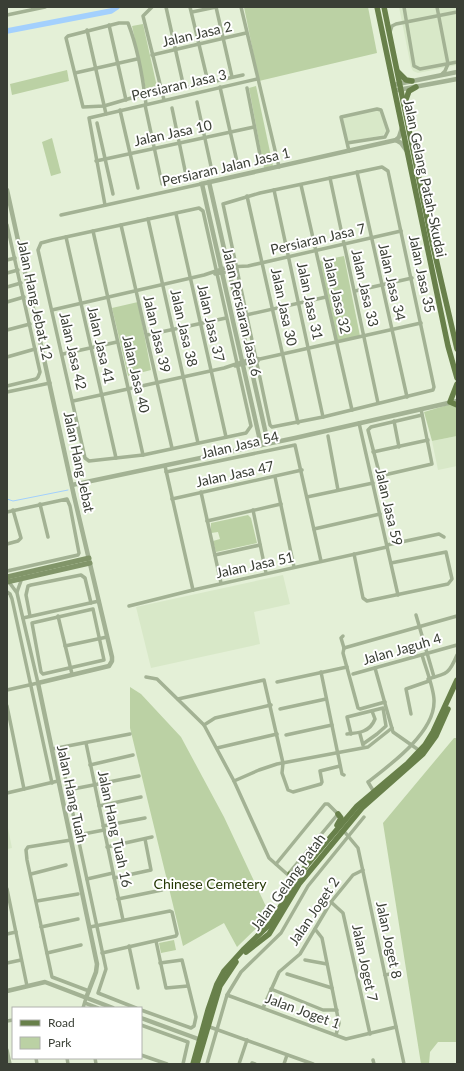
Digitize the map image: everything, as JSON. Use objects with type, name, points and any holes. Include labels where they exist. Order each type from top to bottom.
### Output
[{"type":"main road","name":"Jalan Gelang Patah-Skudai","points":[[377,7],[442,320],[457,378]]},
{"type":"main road","name":"Jalan Gelang Patah-Skudai","points":[[384,7],[431,236],[457,348]]},
{"type":"main road","points":[[397,70],[406,80],[412,81]]},
{"type":"main road","points":[[404,106],[406,96],[416,87]]},
{"type":"main road","points":[[442,320],[446,331],[450,334],[450,318]]},
{"type":"main road","points":[[457,384],[450,402],[457,405]]},
{"type":"main road","points":[[7,580],[63,564],[90,561]]},
{"type":"main road","points":[[7,580],[22,578],[63,564]]},
{"type":"main road","points":[[420,754],[433,732],[457,680]]},
{"type":"main road","points":[[420,754],[434,739],[457,689]]},
{"type":"main road","name":"Jalan Gelang Patah","points":[[201,1040],[217,984],[224,971],[271,923],[313,858],[326,842],[410,766],[420,754]]},
{"type":"main road","name":"Jalan Gelang Patah","points":[[297,882],[357,806],[420,754]]},
{"type":"main road","points":[[326,842],[341,819],[338,814]]},
{"type":"main road","points":[[290,894],[291,882],[289,874],[296,874],[313,858]]},
{"type":"main road","points":[[193,1064],[201,1040]]},
{"type":"main road","points":[[197,1064],[201,1040]]},
{"type":"street","points":[[7,15],[45,7]]},
{"type":"street","points":[[152,7],[144,14],[152,55],[164,100]]},
{"type":"street","points":[[166,7],[184,88],[243,75]]},
{"type":"street","points":[[190,7],[208,82]]},
{"type":"street","points":[[192,12],[216,7],[232,77]]},
{"type":"street","points":[[241,7],[278,166]]},
{"type":"street","points":[[404,7],[414,66],[420,69],[457,62]]},
{"type":"street","points":[[436,7],[448,64],[445,71],[438,76]]},
{"type":"street","points":[[390,36],[392,26],[396,24],[457,12]]},
{"type":"street","points":[[386,15],[396,24]]},
{"type":"street","points":[[145,94],[104,106],[83,107],[66,38],[87,30],[108,25],[128,23],[145,94],[145,104],[162,184]]},
{"type":"street","points":[[108,25],[126,100]]},
{"type":"street","points":[[87,30],[106,114]]},
{"type":"street","name":"Jalan Jasa 2","points":[[152,55],[246,33]]},
{"type":"street","points":[[75,73],[137,59]]},
{"type":"street","points":[[400,87],[412,81],[457,72]]},
{"type":"street","name":"Persiaran Jasa 3","points":[[96,161],[89,118],[257,79]]},
{"type":"street","points":[[393,88],[416,87],[457,79]]},
{"type":"street","points":[[220,87],[238,166]]},
{"type":"street","points":[[247,88],[261,160]]},
{"type":"street","points":[[197,102],[212,171]]},
{"type":"street","points":[[172,108],[187,180]]},
{"type":"street","points":[[347,143],[385,137],[388,132],[381,110],[377,108],[341,117],[347,143],[349,151]]},
{"type":"street","points":[[120,110],[138,188]]},
{"type":"street","points":[[97,123],[113,194]]},
{"type":"street","points":[[402,126],[399,138],[396,140],[402,143],[407,152]]},
{"type":"street","name":"Jalan Jasa 10","points":[[96,161],[254,127]]},
{"type":"street","name":"Persiaran Jalan Jasa 1","points":[[61,215],[396,140]]},
{"type":"street","points":[[96,161],[105,205]]},
{"type":"street","name":"Jalan Jasa 35","points":[[357,172],[384,168],[388,171],[434,387],[433,390],[408,397]]},
{"type":"street","points":[[357,172],[224,202],[223,205],[270,425],[272,427],[298,423],[408,397]]},
{"type":"street","name":"Jalan Jasa 34","points":[[357,172],[408,397]]},
{"type":"street","name":"Jalan Jasa 33","points":[[330,178],[365,336],[378,403]]},
{"type":"street","name":"Jalan Persiaran Jasa 6","points":[[209,182],[268,443]]},
{"type":"street","name":"Jalan Persiaran Jasa 6","points":[[201,184],[261,445]]},
{"type":"street","name":"Jalan Jasa 32","points":[[301,185],[352,410]]},
{"type":"street","name":"Jalan Hang Jebat","points":[[7,190],[74,496],[112,657],[111,664],[71,672],[38,683]]},
{"type":"street","name":"Jalan Jasa 31","points":[[274,190],[324,417]]},
{"type":"street","name":"Jalan Jasa 30","points":[[246,196],[263,263],[298,423]]},
{"type":"street","name":"Jalan Jasa 42","points":[[172,448],[143,455],[89,461],[86,460],[39,246],[40,243],[199,208],[203,211],[215,273]]},
{"type":"street","name":"Jalan Jasa 37","points":[[176,214],[226,437]]},
{"type":"street","name":"Jalan Jasa 38","points":[[148,219],[198,442]]},
{"type":"street","name":"Jalan Hang Jebat 12","points":[[7,225],[40,372],[36,379],[8,386]]},
{"type":"street","name":"Jalan Jasa 39","points":[[121,225],[172,448]]},
{"type":"street","name":"Jalan Jasa 40","points":[[94,231],[143,455]]},
{"type":"street","name":"Persiaran Jasa 7","points":[[228,270],[401,231]]},
{"type":"street","name":"Jalan Jasa 41","points":[[66,237],[116,458]]},
{"type":"street","points":[[7,244],[18,242]]},
{"type":"street","points":[[7,260],[15,258]]},
{"type":"street","points":[[7,273],[18,270]]},
{"type":"street","points":[[52,310],[228,270]]},
{"type":"street","points":[[172,448],[246,433],[251,426],[215,273]]},
{"type":"street","points":[[355,291],[412,278]]},
{"type":"street","points":[[7,287],[21,283]]},
{"type":"street","points":[[246,315],[326,297]]},
{"type":"street","points":[[7,302],[24,298]]},
{"type":"street","points":[[147,335],[226,318]]},
{"type":"street","points":[[73,402],[420,323]]},
{"type":"street","points":[[7,330],[30,324]]},
{"type":"street","points":[[63,354],[118,342]]},
{"type":"street","points":[[7,357],[35,349]]},
{"type":"street","points":[[8,386],[9,392],[50,383]]},
{"type":"street","points":[[72,485],[165,466],[457,401]]},
{"type":"street","points":[[421,409],[428,440],[432,463],[431,465],[382,477],[378,474],[374,452],[368,433],[371,427],[422,415]]},
{"type":"street","points":[[394,421],[399,447]]},
{"type":"street","name":"Jalan Jasa 59","points":[[360,423],[398,595]]},
{"type":"street","points":[[328,436],[338,490]]},
{"type":"street","points":[[374,452],[428,440]]},
{"type":"street","name":"Jalan Jasa 54","points":[[166,472],[294,444],[297,447],[321,561]]},
{"type":"street","points":[[165,466],[193,590]]},
{"type":"street","points":[[369,467],[376,466]]},
{"type":"street","name":"Jalan Jasa 47","points":[[172,499],[302,470]]},
{"type":"street","points":[[69,473],[74,479],[86,482]]},
{"type":"street","points":[[275,477],[294,567]]},
{"type":"street","points":[[74,496],[79,486],[86,482]]},
{"type":"street","points":[[307,497],[373,483]]},
{"type":"street","points":[[201,492],[221,583]]},
{"type":"street","points":[[7,512],[65,498],[70,506],[79,553],[63,564],[7,571]]},
{"type":"street","points":[[40,504],[48,538]]},
{"type":"street","points":[[208,520],[281,504]]},
{"type":"street","points":[[7,544],[18,541],[21,538],[13,510]]},
{"type":"street","points":[[253,510],[266,574]]},
{"type":"street","points":[[314,529],[380,514]]},
{"type":"street","name":"Jalan Jasa 51","points":[[128,606],[221,583],[440,534],[444,536]]},
{"type":"street","points":[[215,555],[260,545]]},
{"type":"street","points":[[354,554],[363,598],[366,601],[451,582],[452,577],[446,552],[391,563]]},
{"type":"street","points":[[30,616],[26,591],[28,586],[32,585],[81,575],[85,578],[91,603]]},
{"type":"street","points":[[17,593],[22,578]]},
{"type":"street","name":"Jalan Hang Tuah","points":[[7,580],[17,593],[23,618],[98,964],[86,1001]]},
{"type":"street","points":[[8,593],[32,685],[52,783]]},
{"type":"street","points":[[23,618],[99,601]]},
{"type":"street","points":[[93,609],[105,658],[103,662],[71,672],[45,674],[41,672],[32,623],[58,617],[93,609]]},
{"type":"street","points":[[57,611],[71,672]]},
{"type":"street","points":[[416,615],[434,678]]},
{"type":"street","points":[[344,648],[457,616]]},
{"type":"street","points":[[343,636],[341,638],[344,648],[343,652],[359,708],[385,702]]},
{"type":"street","points":[[65,646],[107,637]]},
{"type":"street","name":"Jalan Jaguh 4","points":[[353,674],[457,645]]},
{"type":"street","points":[[374,792],[368,782],[412,746],[433,712],[434,699],[422,655]]},
{"type":"street","points":[[411,714],[406,689],[450,671],[457,655]]},
{"type":"street","points":[[277,682],[347,667]]},
{"type":"street","points":[[375,668],[392,728],[396,734],[420,754]]},
{"type":"street","points":[[321,672],[337,753],[344,775]]},
{"type":"street","points":[[146,677],[157,679],[204,725],[234,781],[269,858],[297,882]]},
{"type":"street","points":[[178,699],[264,680],[271,705],[283,763],[282,773],[288,790],[292,792],[320,784],[322,782],[320,771],[340,766]]},
{"type":"street","points":[[7,690],[38,683]]},
{"type":"street","points":[[280,709],[326,699]]},
{"type":"street","points":[[204,725],[215,718],[271,705]]},
{"type":"street","points":[[7,706],[24,789]]},
{"type":"street","points":[[363,746],[386,726],[383,708],[372,710],[347,717],[349,734],[360,734],[374,723],[375,719],[372,710]]},
{"type":"street","points":[[286,735],[332,725]]},
{"type":"street","points":[[234,781],[259,770],[283,763],[372,745],[392,728]]},
{"type":"street","points":[[52,749],[130,734]]},
{"type":"street","points":[[217,748],[277,734]]},
{"type":"street","points":[[360,734],[363,746]]},
{"type":"street","name":"Jalan Hang Tuah 16","points":[[86,743],[123,920]]},
{"type":"street","points":[[59,748],[106,972],[99,994],[133,1007]]},
{"type":"street","points":[[90,765],[133,755]]},
{"type":"street","points":[[68,790],[139,776]]},
{"type":"street","points":[[7,793],[58,781]]},
{"type":"street","points":[[99,806],[141,797]]},
{"type":"street","points":[[276,864],[325,804],[328,804],[338,814],[289,874]]},
{"type":"street","points":[[207,1064],[227,995],[241,972],[280,933],[308,886],[364,817]]},
{"type":"street","points":[[78,835],[145,818]]},
{"type":"street","name":"Jalan Joget 8","points":[[341,828],[358,848],[404,1064]]},
{"type":"street","points":[[107,847],[152,838]]},
{"type":"street","points":[[114,878],[151,870],[145,839]]},
{"type":"street","points":[[71,840],[29,847],[26,850],[51,974],[54,979],[89,992]]},
{"type":"street","points":[[31,874],[66,865]]},
{"type":"street","name":"Jalan Joget 2","points":[[263,1008],[279,972],[300,954],[331,902],[353,875],[363,870]]},
{"type":"street","points":[[87,879],[113,874]]},
{"type":"street","points":[[290,894],[303,885],[308,886]]},
{"type":"street","points":[[7,889],[9,908],[16,932],[27,986]]},
{"type":"street","points":[[118,899],[162,890]]},
{"type":"street","points":[[37,901],[78,894]]},
{"type":"street","name":"Jalan Joget 7","points":[[331,902],[343,913],[370,1034]]},
{"type":"street","points":[[90,927],[171,911],[177,935],[102,953]]},
{"type":"street","points":[[41,927],[78,919]]},
{"type":"street","points":[[315,929],[322,938],[337,1010],[339,1023],[336,1035]]},
{"type":"street","points":[[7,934],[16,932]]},
{"type":"street","points":[[156,940],[166,989],[188,986]]},
{"type":"street","points":[[47,953],[81,945]]},
{"type":"street","points":[[128,946],[138,988]]},
{"type":"street","points":[[142,1010],[192,1028],[194,1026],[196,1018],[182,959],[160,963]]},
{"type":"street","points":[[7,963],[21,960]]},
{"type":"street","points":[[304,960],[327,964]]},
{"type":"street","points":[[385,976],[400,972]]},
{"type":"street","points":[[287,974],[332,988]]},
{"type":"street","points":[[7,991],[45,982],[96,1007]]},
{"type":"street","points":[[271,989],[323,1010],[337,1010]]},
{"type":"street","name":"Jalan Joget 1","points":[[227,995],[346,1039],[396,1027]]},
{"type":"street","points":[[83,1007],[86,1001]]},
{"type":"street","points":[[86,1001],[109,1007]]},
{"type":"street","points":[[142,1018],[201,1040]]},
{"type":"street","points":[[174,1030],[177,1022]]},
{"type":"street","points":[[142,1024],[188,1042],[183,1064]]},
{"type":"street","points":[[206,1025],[306,1063],[313,1064]]},
{"type":"street","points":[[160,1032],[161,1026]]},
{"type":"street","points":[[239,1064],[247,1040]]},
{"type":"street","points":[[7,1050],[10,1064]]},
{"type":"street","points":[[142,1055],[167,1064]]},
{"type":"street","points":[[284,1064],[287,1055]]},
{"type":"shaded area","points":[[399,7],[457,7],[457,65],[418,73],[413,71]]},
{"type":"shaded area","points":[[377,109],[381,111],[386,131],[383,135],[350,142],[347,141],[343,117]]},
{"type":"shaded area","points":[[457,436],[457,466],[438,470],[432,441]]},
{"type":"shaded area","points":[[283,575],[290,604],[254,612],[260,644],[151,668],[136,607]]},
{"type":"shaded area","points":[[7,823],[12,848],[7,849]]},
{"type":"green space","points":[[244,7],[368,7],[377,53],[259,81]]},
{"type":"green space","points":[[143,24],[157,87],[146,90],[132,26]]},
{"type":"green space","points":[[67,70],[69,81],[12,95],[10,84]]},
{"type":"green space","points":[[256,86],[273,166],[264,168],[249,88]]},
{"type":"green space","points":[[52,138],[61,173],[51,176],[42,142]]},
{"type":"green space","points":[[344,256],[360,336],[335,341],[319,261]]},
{"type":"green space","points":[[138,302],[151,370],[128,376],[112,308]]},
{"type":"green space","points":[[451,404],[457,408],[457,436],[432,441],[424,412]]},
{"type":"green space","points":[[248,515],[251,518],[257,543],[216,552],[213,541],[220,539],[218,532],[211,533],[211,523]]},
{"type":"green space","name":"Chinese Cemetery","points":[[130,687],[141,694],[181,737],[224,817],[270,915],[237,947],[224,923],[183,946],[130,728]]},
{"type":"green space","points":[[454,738],[457,738],[457,1042],[438,1042],[430,1052],[429,1064],[421,1064],[383,823]]},
{"type":"green space","points":[[174,940],[176,950],[161,953],[159,943]]},
{"type":"waterway","points":[[7,31],[111,11],[117,7]]},
{"type":"waterway","points":[[7,499],[13,501],[68,490]]}]
